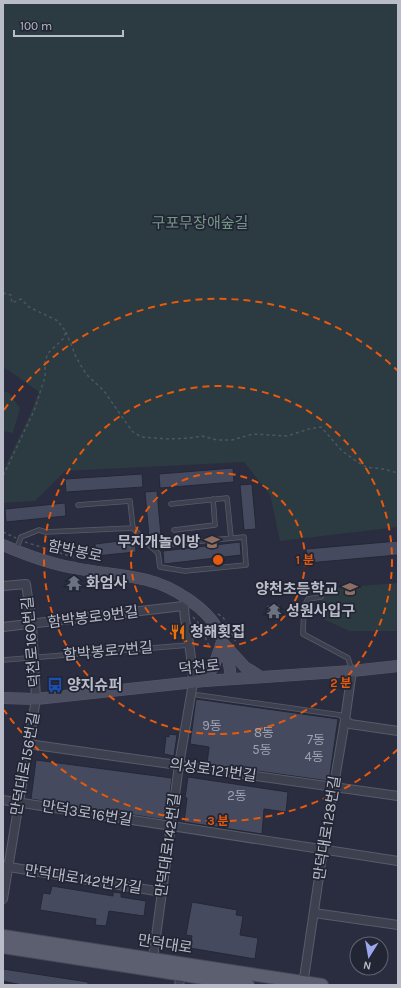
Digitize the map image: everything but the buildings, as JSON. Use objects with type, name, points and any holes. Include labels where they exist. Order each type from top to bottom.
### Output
[{"type":"main road","name":"함박봉로","points":[[3,545],[51,563],[148,580],[174,590],[184,602],[208,616],[219,631],[230,666],[231,679]]},
{"type":"main road","points":[[198,682],[214,666],[222,642],[245,667],[261,677]]},
{"type":"main road","name":"덕천로","points":[[3,698],[36,699],[198,682],[352,671],[398,666]]},
{"type":"main road","name":"만덕대로","points":[[3,936],[322,985]]},
{"type":"main road","name":"만덕대로","points":[[3,948],[180,980],[248,985]]},
{"type":"street","name":"덕천로160번길","points":[[3,586],[26,584],[32,624],[36,699]]},
{"type":"street","name":"함박봉로9번길","points":[[3,627],[184,602]]},
{"type":"street","points":[[184,602],[189,645]]},
{"type":"street","name":"만덕대로142번길","points":[[153,959],[179,765],[198,682],[193,674],[189,645]]},
{"type":"street","name":"만덕대로128번길","points":[[303,983],[352,671]]},
{"type":"street","name":"만덕대로156번길","points":[[3,900],[6,867],[19,802],[36,699]]},
{"type":"street","points":[[345,720],[350,724],[398,731]]},
{"type":"street","name":"의성로121번길","points":[[28,744],[398,796]]},
{"type":"street","name":"만덕3로16번길","points":[[3,800],[398,861]]},
{"type":"street","name":"만덕대로142번가길","points":[[6,867],[162,892]]},
{"type":"street","points":[[314,913],[398,925]]},
{"type":"lane","points":[[171,504],[227,498],[230,538]]},
{"type":"lane","points":[[174,530],[215,526],[212,499]]},
{"type":"lane","points":[[78,505],[130,501],[133,528],[150,546],[158,554],[160,566],[185,571],[246,565],[244,537],[150,546]]},
{"type":"lane","points":[[16,551],[21,537],[38,530],[46,532],[133,528]]},
{"type":"lane","points":[[321,597],[308,599],[304,607],[303,634],[348,658],[352,671]]},
{"type":"lane","name":"함박봉로7번길","points":[[3,660],[189,645]]},
{"type":"lane","points":[[198,695],[340,715],[345,720]]},
{"type":"path","points":[[3,293],[11,295],[12,303],[21,299],[29,307],[58,321],[66,332],[76,357],[86,374],[104,391],[132,431],[141,437],[168,439],[202,436],[217,440],[232,440],[253,434],[287,436],[321,426],[342,451],[356,461],[366,467],[398,473]]},
{"type":"path","points":[[3,476],[34,411],[46,377],[46,361],[48,353],[64,339],[66,332]]},
{"type":"path","points":[[184,602],[199,624],[210,645],[211,651]]},
{"type":"green space","name":"구포무장애숲길","points":[[3,3],[398,3],[398,527],[280,541],[270,495],[244,462],[65,471],[35,501],[3,503],[3,471],[39,392],[3,368]]},
{"type":"green space","points":[[3,391],[9,393],[20,408],[13,433],[3,431]]},
{"type":"green space","points":[[398,583],[398,631],[349,631],[323,619],[320,589]]},
{"type":"place","name":"무지개놀이방","points":[[212,542]]},
{"type":"place","name":"화엄사","points":[[74,583]]},
{"type":"place","name":"양천초등학교","points":[[350,589]]},
{"type":"place","name":"성원사입구","points":[[274,611]]},
{"type":"place","name":"청해횟집","points":[[178,632]]},
{"type":"place","name":"양지슈퍼","points":[[55,685]]}]
